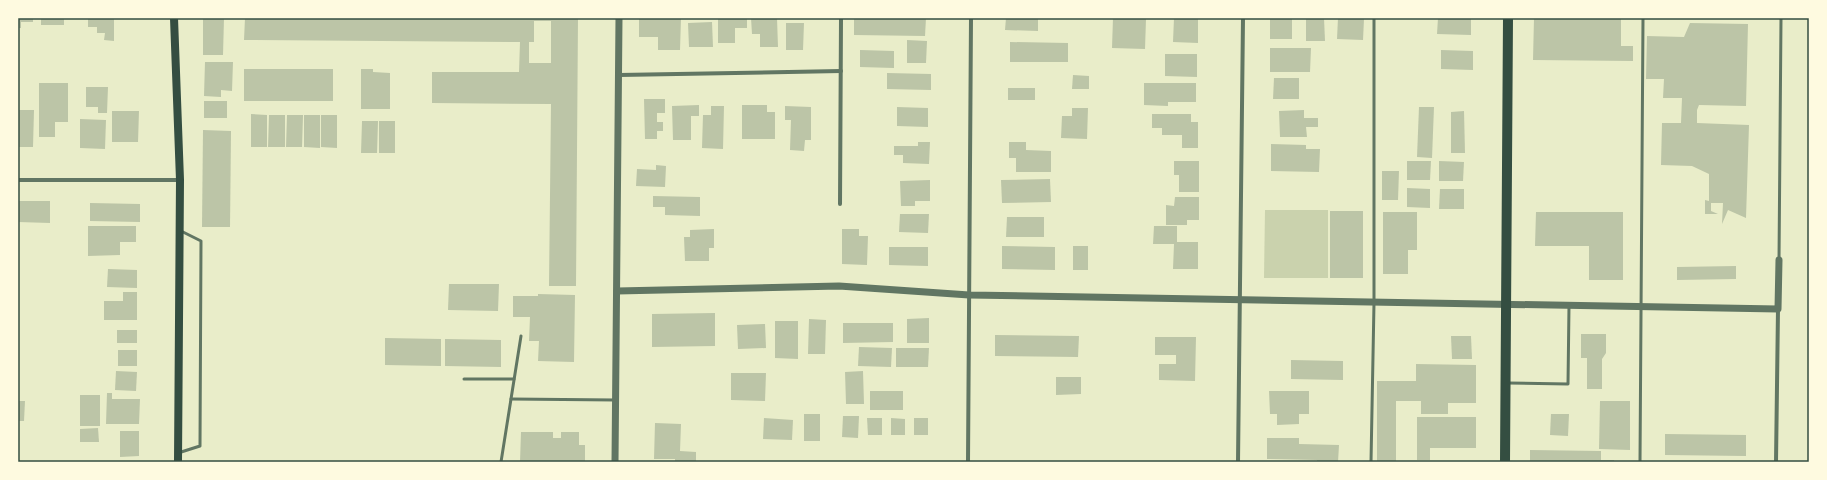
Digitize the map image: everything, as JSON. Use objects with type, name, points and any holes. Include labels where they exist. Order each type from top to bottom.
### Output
[{"type":"main road","points":[[174,18],[180,180],[178,462]]},
{"type":"main road","points":[[1505,462],[1508,18]]},
{"type":"street","points":[[615,462],[619,18]]},
{"type":"street","points":[[840,204],[841,18]]},
{"type":"street","points":[[968,462],[971,18]]},
{"type":"street","points":[[1238,462],[1243,18]]},
{"type":"street","points":[[619,75],[841,71]]},
{"type":"street","points":[[18,180],[180,180]]},
{"type":"street","points":[[1776,462],[1779,260]]},
{"type":"street","points":[[617,291],[839,286],[969,295],[1778,309]]},
{"type":"lane","points":[[1371,462],[1374,303],[1374,18]]},
{"type":"lane","points":[[1640,462],[1643,18]]},
{"type":"lane","points":[[1779,260],[1781,18]]},
{"type":"lane","points":[[178,453],[200,446],[201,241],[179,230]]},
{"type":"lane","points":[[1505,383],[1568,384],[1569,306]]},
{"type":"lane","points":[[500,462],[521,336]]},
{"type":"lane","points":[[464,379],[514,380]]},
{"type":"lane","points":[[511,399],[616,400]]},
{"type":"green space","points":[[1265,210],[1328,210],[1328,278],[1264,278]]},
{"type":"building","points":[[18,18],[33,18],[33,22],[21,22],[21,28],[18,28]]},
{"type":"building","points":[[41,18],[64,18],[64,25],[41,25]]},
{"type":"building","points":[[88,18],[114,18],[114,41],[104,40],[105,33],[97,33],[97,27],[88,27]]},
{"type":"building","points":[[203,18],[224,18],[223,55],[203,55]]},
{"type":"building","points":[[245,18],[578,18],[576,286],[549,286],[551,104],[432,103],[432,72],[519,72],[520,42],[244,40]],"holes":[[[534,21],[551,21],[551,63],[529,63],[529,42],[534,42]]]},
{"type":"building","points":[[639,18],[681,18],[680,50],[658,50],[658,37],[639,37]]},
{"type":"building","points":[[718,18],[747,18],[747,28],[735,28],[735,43],[718,43]]},
{"type":"building","points":[[751,18],[777,18],[778,47],[760,47],[760,34],[752,34]]},
{"type":"building","points":[[854,18],[926,18],[925,36],[854,35]]},
{"type":"building","points":[[1006,18],[1038,18],[1038,31],[1005,30]]},
{"type":"building","points":[[1113,18],[1146,19],[1145,49],[1112,48]]},
{"type":"building","points":[[1174,18],[1198,19],[1198,43],[1173,42]]},
{"type":"building","points":[[1270,18],[1292,18],[1292,39],[1270,39]]},
{"type":"building","points":[[1306,18],[1324,18],[1325,41],[1306,41]]},
{"type":"building","points":[[1338,18],[1364,19],[1363,40],[1337,39]]},
{"type":"building","points":[[1438,18],[1471,19],[1471,35],[1437,34]]},
{"type":"building","points":[[1534,18],[1621,18],[1621,46],[1633,46],[1633,61],[1533,60]]},
{"type":"building","points":[[712,22],[713,47],[689,47],[688,23]]},
{"type":"building","points":[[786,23],[804,23],[803,50],[786,50]]},
{"type":"building","points":[[1690,23],[1748,24],[1746,106],[1699,105],[1697,110],[1697,123],[1749,125],[1746,218],[1728,210],[1722,224],[1723,203],[1711,203],[1711,211],[1718,214],[1705,214],[1705,200],[1709,201],[1709,174],[1692,166],[1661,165],[1662,123],[1681,123],[1682,98],[1663,98],[1664,79],[1646,79],[1647,36],[1684,37]]},
{"type":"building","points":[[907,40],[927,41],[926,63],[907,63]]},
{"type":"building","points":[[1010,42],[1068,43],[1068,62],[1010,62]]},
{"type":"building","points":[[1270,48],[1311,48],[1310,72],[1270,72]]},
{"type":"building","points":[[860,50],[894,51],[894,68],[860,67]]},
{"type":"building","points":[[1441,50],[1473,51],[1473,70],[1441,69]]},
{"type":"building","points":[[1165,54],[1197,54],[1197,77],[1165,76]]},
{"type":"building","points":[[205,62],[233,62],[232,91],[221,90],[221,97],[204,96]]},
{"type":"building","points":[[244,69],[333,69],[333,101],[244,101]]},
{"type":"building","points":[[361,69],[373,69],[373,72],[390,73],[390,109],[361,109]]},
{"type":"building","points":[[887,73],[931,74],[931,90],[887,89]]},
{"type":"building","points":[[1073,75],[1089,76],[1089,89],[1072,89]]},
{"type":"building","points":[[1274,78],[1299,78],[1299,99],[1273,99]]},
{"type":"building","points":[[39,83],[68,83],[68,122],[55,122],[55,137],[39,137]]},
{"type":"building","points":[[1144,83],[1196,83],[1196,102],[1168,102],[1168,106],[1144,105]]},
{"type":"building","points":[[86,87],[108,87],[107,113],[98,113],[98,107],[86,107]]},
{"type":"building","points":[[1008,88],[1035,88],[1035,100],[1008,100]]},
{"type":"building","points":[[644,99],[665,99],[665,113],[657,113],[657,122],[663,122],[663,131],[657,131],[657,139],[645,139]]},
{"type":"building","points":[[204,101],[227,101],[227,118],[204,118]]},
{"type":"building","points":[[699,105],[699,116],[691,116],[691,140],[673,140],[672,106]]},
{"type":"building","points":[[742,105],[767,105],[767,112],[775,112],[775,139],[742,139]]},
{"type":"building","points":[[711,106],[724,106],[723,149],[702,148],[703,115],[711,115]]},
{"type":"building","points":[[785,106],[811,107],[811,140],[805,140],[804,151],[790,150],[791,120],[785,120]]},
{"type":"building","points":[[897,107],[928,108],[928,127],[897,126]]},
{"type":"building","points":[[1419,107],[1434,107],[1432,158],[1417,157]]},
{"type":"building","points":[[1072,108],[1088,108],[1087,139],[1061,138],[1062,116],[1072,116]]},
{"type":"building","points":[[18,110],[34,110],[33,147],[18,147]]},
{"type":"building","points":[[1304,110],[1304,118],[1318,118],[1318,127],[1306,127],[1307,137],[1280,137],[1279,111]]},
{"type":"building","points":[[112,111],[139,111],[138,142],[112,142]]},
{"type":"building","points":[[1464,111],[1465,153],[1451,153],[1451,112]]},
{"type":"building","points":[[251,114],[267,115],[267,147],[251,147]]},
{"type":"building","points":[[1152,114],[1191,114],[1191,122],[1198,122],[1198,148],[1182,148],[1182,135],[1162,135],[1162,128],[1152,128]]},
{"type":"building","points":[[269,115],[285,115],[285,147],[268,147]]},
{"type":"building","points":[[287,115],[303,115],[302,147],[286,147]]},
{"type":"building","points":[[304,115],[320,115],[320,148],[304,147]]},
{"type":"building","points":[[321,115],[337,115],[337,148],[321,147]]},
{"type":"building","points":[[80,119],[106,120],[105,149],[80,148]]},
{"type":"building","points":[[362,121],[378,121],[377,153],[361,153]]},
{"type":"building","points":[[379,121],[395,121],[395,153],[379,153]]},
{"type":"building","points":[[203,130],[231,131],[230,227],[202,227]]},
{"type":"building","points":[[918,142],[930,142],[929,164],[903,163],[903,155],[894,155],[894,146],[918,146]]},
{"type":"building","points":[[1009,142],[1026,142],[1026,150],[1051,151],[1051,172],[1016,172],[1016,158],[1009,158]]},
{"type":"building","points":[[1271,144],[1306,145],[1306,149],[1320,149],[1319,172],[1271,171]]},
{"type":"building","points":[[1174,161],[1199,161],[1199,192],[1179,192],[1179,175],[1174,175]]},
{"type":"building","points":[[1407,161],[1431,161],[1430,180],[1407,180]]},
{"type":"building","points":[[1439,161],[1464,162],[1463,181],[1439,181]]},
{"type":"building","points":[[656,165],[666,166],[665,187],[636,186],[637,169],[656,170]]},
{"type":"building","points":[[1382,171],[1399,171],[1398,200],[1382,200]]},
{"type":"building","points":[[1050,179],[1051,202],[1002,203],[1001,180]]},
{"type":"building","points":[[930,180],[930,201],[915,201],[915,206],[901,206],[900,181]]},
{"type":"building","points":[[1407,188],[1430,189],[1430,208],[1407,207]]},
{"type":"building","points":[[1440,189],[1464,189],[1464,209],[1439,209]]},
{"type":"building","points":[[653,196],[700,197],[700,216],[665,215],[665,207],[653,207]]},
{"type":"building","points":[[1175,197],[1199,197],[1199,220],[1187,220],[1187,225],[1166,225],[1166,205],[1174,206]]},
{"type":"building","points":[[18,201],[50,201],[50,223],[18,222]]},
{"type":"building","points":[[90,203],[140,204],[140,222],[90,221]]},
{"type":"building","points":[[1330,211],[1363,211],[1363,278],[1330,278]]},
{"type":"building","points":[[1383,212],[1417,212],[1417,250],[1408,250],[1408,274],[1383,274]]},
{"type":"building","points":[[1536,212],[1623,212],[1623,280],[1589,280],[1589,246],[1535,246]]},
{"type":"building","points":[[900,214],[929,214],[928,233],[899,232]]},
{"type":"building","points":[[1007,217],[1044,217],[1044,237],[1006,237]]},
{"type":"building","points":[[88,226],[136,226],[136,242],[120,242],[120,255],[88,256]]},
{"type":"building","points":[[1154,226],[1177,226],[1177,242],[1198,242],[1198,269],[1173,269],[1174,244],[1153,244]]},
{"type":"building","points":[[714,229],[714,248],[709,248],[709,261],[685,261],[684,237],[690,237],[690,230]]},
{"type":"building","points":[[842,229],[859,229],[859,236],[868,236],[867,265],[842,264]]},
{"type":"building","points":[[1002,246],[1055,247],[1055,270],[1002,269]]},
{"type":"building","points":[[1073,246],[1088,246],[1088,270],[1073,270]]},
{"type":"building","points":[[889,247],[928,247],[928,266],[889,265]]},
{"type":"building","points":[[1736,266],[1736,279],[1677,280],[1677,267]]},
{"type":"building","points":[[108,269],[137,270],[137,288],[107,287]]},
{"type":"building","points":[[449,284],[499,284],[498,311],[448,310]]},
{"type":"building","points":[[123,292],[137,292],[137,320],[104,320],[104,301],[123,301]]},
{"type":"building","points":[[538,294],[575,295],[574,362],[538,361],[539,341],[529,341],[530,317],[513,317],[513,296],[538,296]]},
{"type":"building","points":[[715,313],[715,346],[652,347],[652,314]]},
{"type":"building","points":[[929,318],[929,343],[907,343],[907,319]]},
{"type":"building","points":[[809,319],[826,320],[825,354],[808,354]]},
{"type":"building","points":[[775,321],[798,321],[798,359],[775,358]]},
{"type":"building","points":[[843,323],[893,323],[893,342],[843,343]]},
{"type":"building","points":[[765,324],[766,348],[738,349],[737,325]]},
{"type":"building","points":[[117,330],[137,330],[137,343],[117,343]]},
{"type":"building","points":[[1581,334],[1606,334],[1606,353],[1602,359],[1602,389],[1587,389],[1587,358],[1581,358]]},
{"type":"building","points":[[995,335],[1079,336],[1078,357],[995,356]]},
{"type":"building","points":[[1451,336],[1471,336],[1472,359],[1452,359]]},
{"type":"building","points":[[1155,337],[1196,337],[1195,381],[1159,380],[1159,364],[1176,364],[1176,355],[1155,355]]},
{"type":"building","points":[[385,338],[441,339],[441,366],[385,365]]},
{"type":"building","points":[[445,339],[501,340],[501,367],[445,366]]},
{"type":"building","points":[[859,347],[892,348],[891,367],[858,366]]},
{"type":"building","points":[[896,348],[929,348],[928,367],[896,367]]},
{"type":"building","points":[[118,350],[137,350],[137,366],[118,366]]},
{"type":"building","points":[[1291,360],[1343,361],[1343,380],[1291,379]]},
{"type":"building","points":[[1416,364],[1476,365],[1476,403],[1448,403],[1448,414],[1421,414],[1421,401],[1396,401],[1396,462],[1377,462],[1377,381],[1416,381]]},
{"type":"building","points":[[116,371],[137,372],[136,391],[115,390]]},
{"type":"building","points":[[863,371],[864,404],[846,404],[845,372]]},
{"type":"building","points":[[731,373],[766,373],[765,401],[731,400]]},
{"type":"building","points":[[1056,377],[1081,377],[1081,394],[1056,395]]},
{"type":"building","points":[[870,391],[903,391],[903,410],[870,410]]},
{"type":"building","points":[[1269,391],[1309,391],[1309,414],[1299,414],[1299,424],[1277,425],[1277,414],[1270,414]]},
{"type":"building","points":[[107,393],[112,393],[112,399],[140,399],[139,424],[106,424]]},
{"type":"building","points":[[80,395],[100,395],[100,426],[80,426]]},
{"type":"building","points":[[18,401],[25,401],[24,421],[18,421]]},
{"type":"building","points":[[1600,401],[1630,401],[1630,450],[1599,449]]},
{"type":"building","points":[[804,414],[820,414],[820,441],[804,441]]},
{"type":"building","points":[[1551,414],[1569,414],[1568,436],[1550,435]]},
{"type":"building","points":[[843,416],[859,416],[858,438],[842,437]]},
{"type":"building","points":[[1417,417],[1476,417],[1476,448],[1430,448],[1430,460],[1417,460]]},
{"type":"building","points":[[764,418],[793,420],[792,440],[763,439]]},
{"type":"building","points":[[867,418],[882,418],[882,435],[868,435]]},
{"type":"building","points":[[891,418],[905,419],[905,435],[891,435]]},
{"type":"building","points":[[914,418],[928,418],[928,435],[914,435]]},
{"type":"building","points":[[655,423],[681,424],[680,451],[696,452],[696,462],[675,462],[675,459],[654,459]]},
{"type":"building","points":[[98,428],[99,442],[80,442],[80,429]]},
{"type":"building","points":[[120,431],[139,431],[139,456],[120,457]]},
{"type":"building","points":[[521,432],[553,432],[553,438],[561,438],[561,432],[579,432],[579,445],[585,445],[585,462],[520,462]]},
{"type":"building","points":[[1665,434],[1746,435],[1746,456],[1665,455]]},
{"type":"building","points":[[1267,438],[1299,438],[1299,444],[1339,445],[1338,462],[1267,459]]},
{"type":"building","points":[[1530,450],[1601,451],[1601,460],[1614,460],[1614,462],[1530,462]]}]
